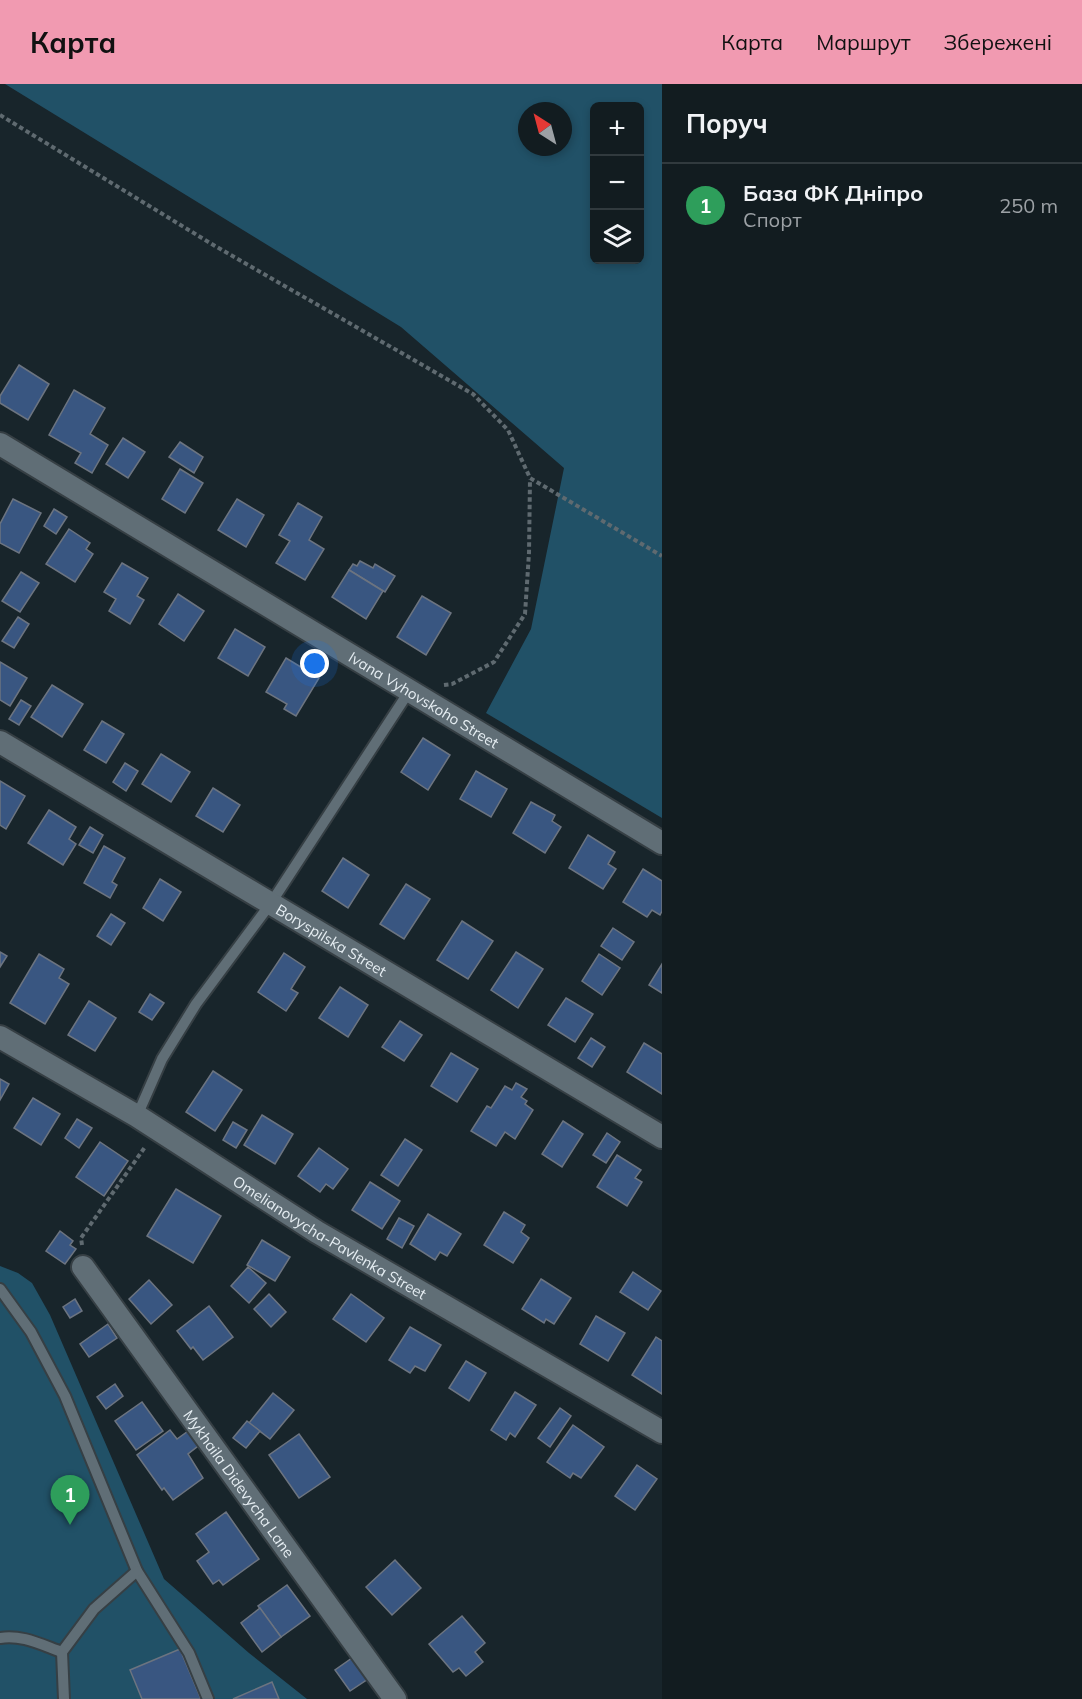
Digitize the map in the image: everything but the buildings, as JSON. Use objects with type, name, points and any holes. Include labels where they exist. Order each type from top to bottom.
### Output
[{"type":"street","name":"Ivana Vyhovskoho Street","points":[[0,444],[662,843]]},
{"type":"street","name":"Boryspilska Street","points":[[0,742],[662,1137]]},
{"type":"street","name":"Omelianovycha-Pavlenka Street","points":[[0,1037],[137,1116],[317,1232],[662,1432]]},
{"type":"street","name":"Mykhaila Didevycha Lane","points":[[83,1267],[395,1699]]},
{"type":"lane","points":[[137,1116],[162,1059],[191,1013],[271,903],[410,690]]},
{"type":"lane","points":[[0,1289],[31,1332],[65,1396],[138,1571],[189,1653],[208,1699]]},
{"type":"lane","points":[[64,1699],[62,1652],[94,1609],[138,1571]]},
{"type":"lane","points":[[0,1638],[10,1636],[62,1652]]},
{"type":"path","points":[[0,115],[215,246],[473,394],[508,430],[530,478],[525,614],[494,662],[452,684],[410,690]]},
{"type":"path","points":[[530,478],[662,556]]},
{"type":"path","points":[[83,1267],[81,1239],[157,1129]]},
{"type":"shaded area","points":[[5,84],[662,84],[662,818],[486,713],[531,629],[564,468],[401,327]]},
{"type":"shaded area","points":[[0,1266],[18,1273],[32,1283],[50,1315],[164,1579],[249,1653],[307,1699],[0,1699]]},
{"type":"place","name":"База ФК Дніпро","points":[[70,1525]]}]
